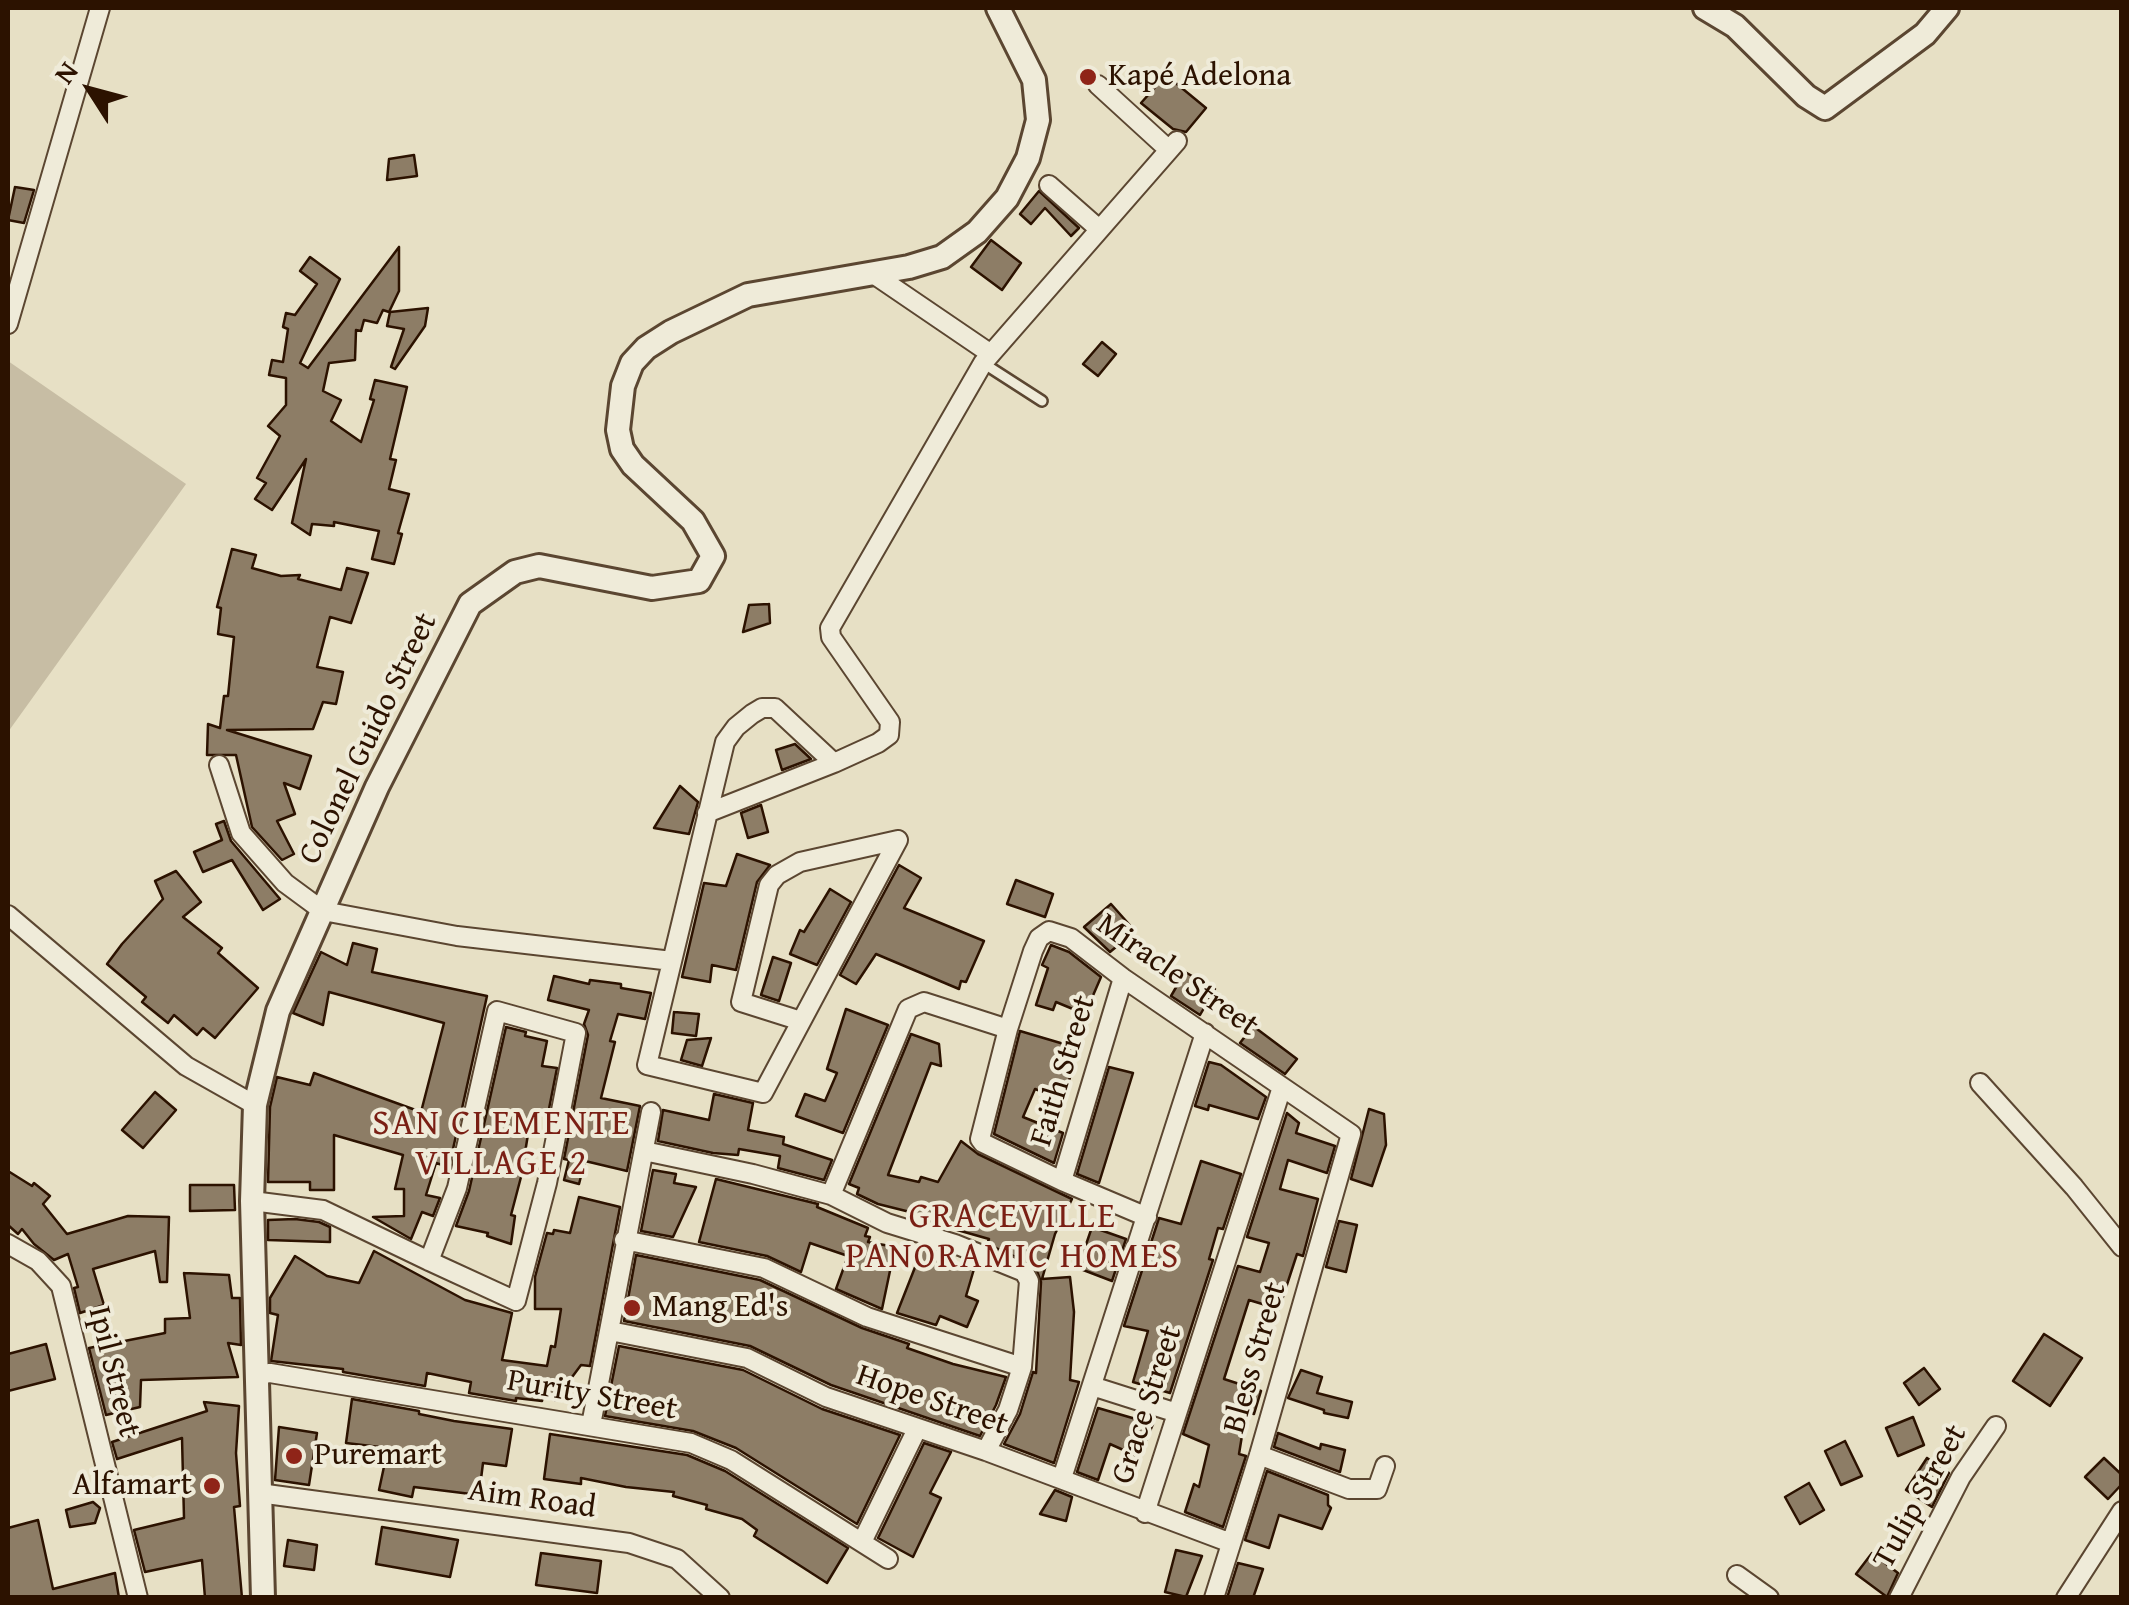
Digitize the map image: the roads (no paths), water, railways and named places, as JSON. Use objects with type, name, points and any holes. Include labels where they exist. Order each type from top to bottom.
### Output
[{"type":"street","points":[[8,324],[100,8]]},
{"type":"street","name":"Colonel Guido Street","points":[[263,1598],[252,1201],[255,1105],[278,1012],[377,787],[470,604],[515,572],[539,566],[652,588],[699,581],[713,556],[693,521],[633,465],[622,449],[618,430],[624,386],[632,363],[646,348],[748,294],[908,267],[942,257],[978,232],[1007,198],[1028,158],[1038,120],[1034,80],[998,8]]},
{"type":"street","points":[[1704,8],[1734,26],[1806,96],[1825,108],[1926,34],[1947,8]]},
{"type":"street","points":[[707,813],[878,744],[889,734],[890,722],[831,637],[830,628],[987,358],[1173,146],[1098,85]]},
{"type":"street","points":[[1049,185],[1099,228]]},
{"type":"street","points":[[872,273],[987,358]]},
{"type":"street","points":[[801,1020],[742,1002],[769,885],[777,875],[800,862],[898,840],[763,1093],[646,1065],[725,742],[736,727],[762,708],[775,708],[834,763]]},
{"type":"street","points":[[220,764],[241,833],[284,883],[323,911],[457,936],[672,961]]},
{"type":"street","points":[[8,915],[186,1066],[255,1105]]},
{"type":"street","name":"Miracle Street","points":[[1062,1181],[983,1143],[980,1138],[1033,951],[1039,938],[1049,931],[1071,938],[1351,1134]]},
{"type":"street","name":"Faith Street","points":[[1062,1181],[1124,978]]},
{"type":"street","points":[[830,1195],[908,1009],[924,1002],[1008,1029]]},
{"type":"street","points":[[252,1201],[324,1210],[429,1261],[516,1301],[547,1183],[576,1033],[497,1011],[456,1188],[429,1261]]},
{"type":"street","points":[[1062,1478],[1205,1033]]},
{"type":"street","points":[[1980,1082],[2122,1247]]},
{"type":"street","name":"Grace Street","points":[[1145,1513],[1282,1087]]},
{"type":"street","points":[[591,1425],[652,1112]]},
{"type":"street","name":"Bless Street","points":[[1214,1598],[1260,1455],[1351,1134]]},
{"type":"street","points":[[644,1151],[830,1195],[887,1223],[955,1244],[1024,1272],[1030,1281],[1022,1367],[1008,1410],[986,1451]]},
{"type":"street","points":[[1062,1181],[1147,1217]]},
{"type":"street","points":[[624,1240],[764,1268],[868,1317],[1022,1367]]},
{"type":"street","name":"Ipil Street","points":[[8,1244],[38,1260],[61,1286],[138,1598]]},
{"type":"street","name":"Hope Street","points":[[610,1331],[746,1358],[826,1398],[1062,1478],[1231,1543]]},
{"type":"street","name":"Purity Street","points":[[257,1376],[270,1373],[591,1425],[712,1450],[888,1559]]},
{"type":"street","points":[[1092,1386],[1177,1413]]},
{"type":"street","name":"Tulip Street","points":[[1899,1598],[1961,1477],[1996,1426]]},
{"type":"street","points":[[862,1542],[918,1429]]},
{"type":"street","points":[[1260,1455],[1350,1489],[1377,1488],[1385,1466]]},
{"type":"street","name":"Aim Road","points":[[260,1494],[629,1543],[678,1559],[720,1598]]},
{"type":"street","points":[[2066,1598],[2122,1511]]},
{"type":"street","points":[[1737,1575],[1769,1598]]},
{"type":"lane","points":[[987,358],[1042,401]]},
{"type":"place","name":"Kapé Adelona","points":[[1088,77]]},
{"type":"place","name":"Mang Ed's","points":[[632,1308]]},
{"type":"place","name":"Puremart","points":[[294,1456]]},
{"type":"place","name":"Alfamart","points":[[212,1486]]},
{"type":"district","name":"SAN CLEMENTE VILLAGE 2","points":[[502,1145]]},
{"type":"district","name":"GRACEVILLE PANORAMIC HOMES","points":[[1013,1238]]}]
